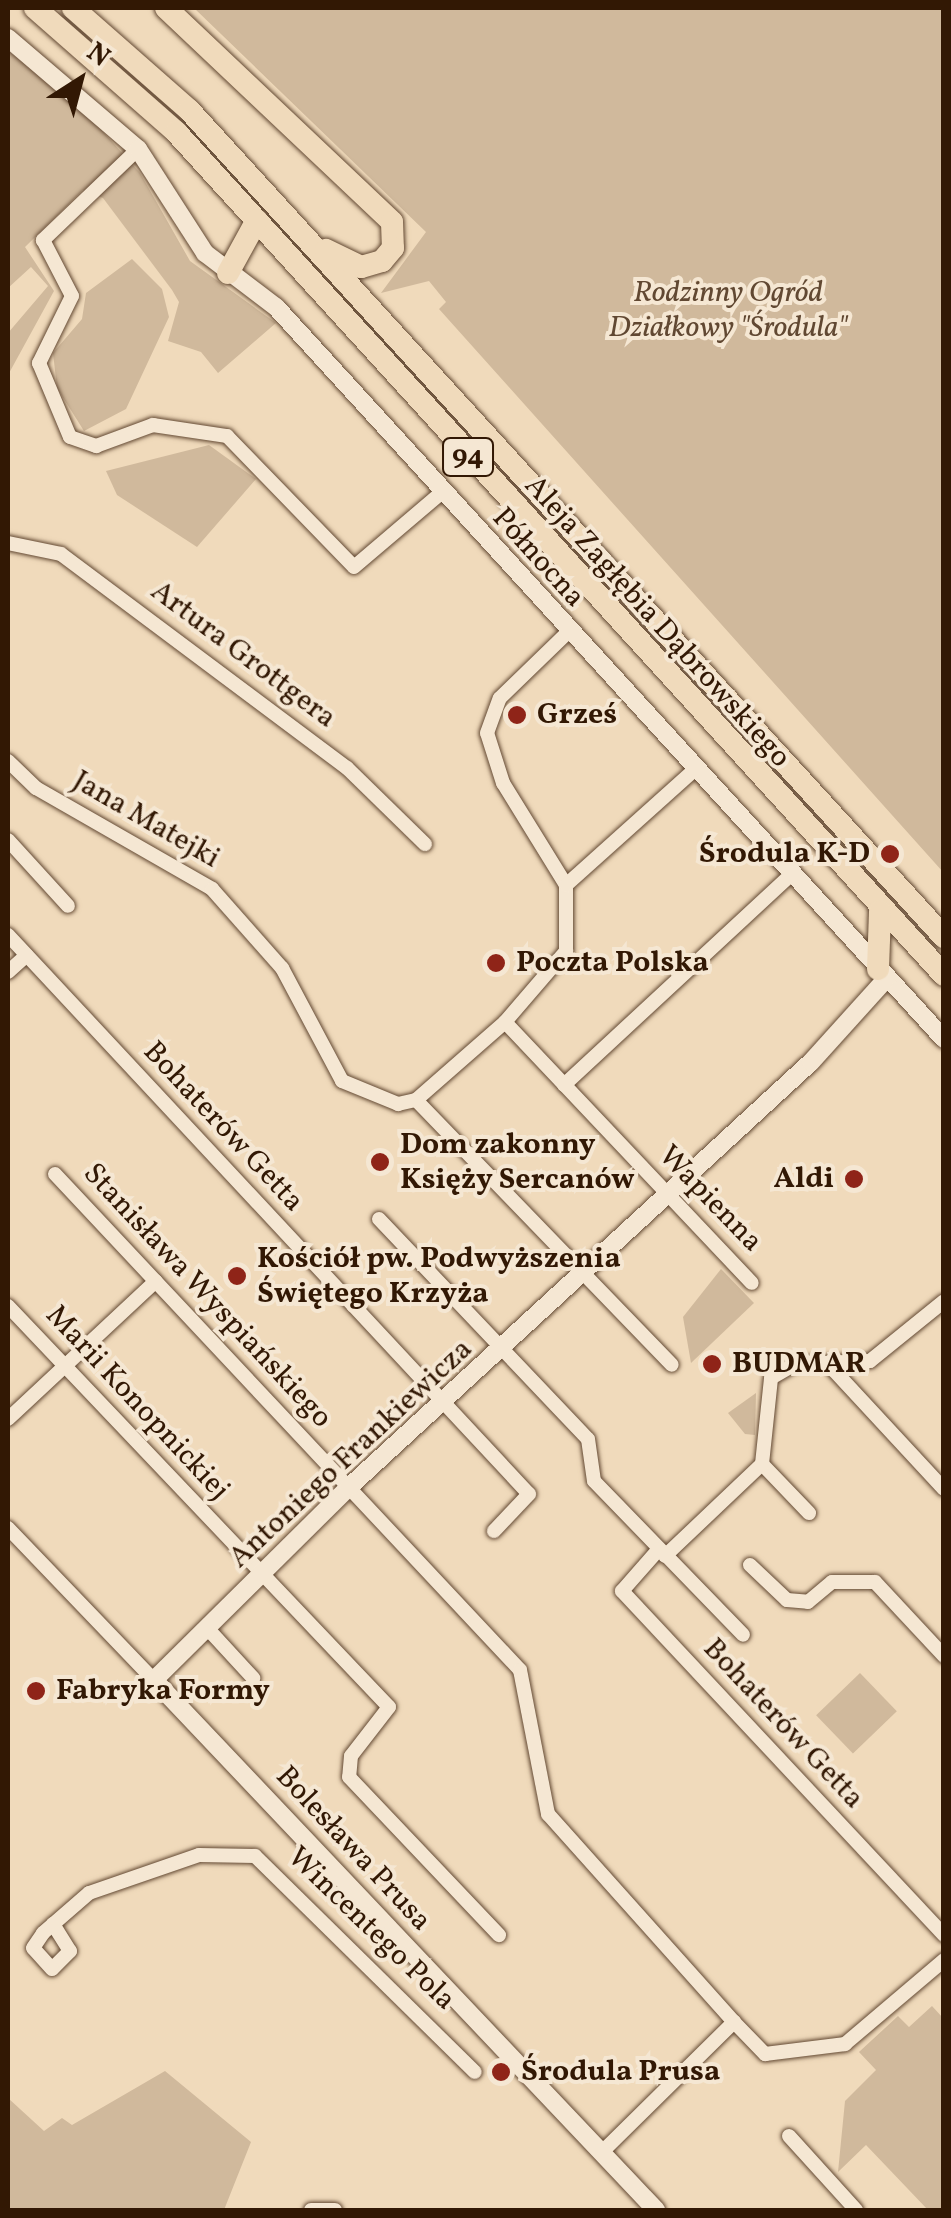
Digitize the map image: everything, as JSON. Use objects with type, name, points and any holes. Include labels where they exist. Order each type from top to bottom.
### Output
[{"type":"main road","name":"Aleja Zagłębia Dąbrowskiego","points":[[35,8],[176,132],[944,975]]},
{"type":"main road","name":"Aleja Zagłębia Dąbrowskiego","points":[[72,8],[189,110],[944,937]]},
{"type":"main road","points":[[166,8],[386,214],[395,235],[382,262],[361,267],[306,236]]},
{"type":"main road","points":[[228,274],[256,220]]},
{"type":"main road","points":[[876,904],[886,932],[882,973]]},
{"type":"main road","points":[[882,973],[902,958],[924,955]]},
{"type":"street","name":"Północna","points":[[8,38],[138,149],[188,230],[228,274],[276,307],[567,632],[944,1039]]},
{"type":"street","points":[[138,149],[44,240],[72,296],[40,363],[45,394],[70,437],[96,446],[153,425],[227,436],[354,567],[442,492]]},
{"type":"street","name":"Artura Grottgera","points":[[8,543],[61,554],[347,768],[425,844]]},
{"type":"street","points":[[567,632],[500,698],[487,734],[503,783],[566,885],[566,951],[506,1022],[416,1100],[585,1270],[672,1365]]},
{"type":"street","name":"Jana Matejki","points":[[8,761],[226,902],[282,968],[354,1092],[416,1100]]},
{"type":"street","points":[[566,885],[694,770]]},
{"type":"street","points":[[8,840],[68,906]]},
{"type":"street","points":[[564,1085],[790,876]]},
{"type":"street","name":"Bohaterów Getta","points":[[8,934],[528,1494],[494,1531]]},
{"type":"street","points":[[8,972],[26,955]]},
{"type":"street","name":"Antoniego Frankiewicza","points":[[154,1680],[348,1488],[502,1351],[869,1005],[882,973]]},
{"type":"street","name":"Wapienna","points":[[506,1022],[752,1283]]},
{"type":"street","name":"Stanisława Wyspiańskiego","points":[[55,1174],[520,1670],[548,1814],[765,2054],[845,2044],[944,1960]]},
{"type":"street","points":[[379,1219],[588,1439],[594,1481],[743,1635]]},
{"type":"street","points":[[8,1419],[156,1281]]},
{"type":"street","points":[[662,1552],[762,1464],[771,1378],[795,1364],[829,1365],[879,1356],[944,1300]]},
{"type":"street","name":"Marii Konopnickiej","points":[[8,1306],[389,1707],[351,1756],[349,1777],[499,1935]]},
{"type":"street","points":[[829,1365],[944,1489]]},
{"type":"street","points":[[762,1464],[808,1513]]},
{"type":"street","name":"Bolesława Prusa","points":[[8,1528],[653,2210]]},
{"type":"street","name":"Bohaterów Getta","points":[[662,1552],[622,1591],[944,1935]]},
{"type":"street","points":[[750,1565],[787,1600],[808,1602],[832,1582],[875,1582],[944,1656]]},
{"type":"street","points":[[208,1629],[253,1678]]},
{"type":"street","name":"Wincentego Pola","points":[[53,1924],[112,1884],[199,1855],[254,1856],[476,2072]]},
{"type":"street","points":[[601,2153],[734,2022]]},
{"type":"street","points":[[790,2136],[856,2210]]},
{"type":"street","points":[[311,2210],[335,2210]]},
{"type":"green space","name":"Rodzinny Ogród Działkowy \"Środula\"","points":[[194,8],[943,8],[943,872],[439,309],[446,302],[429,281],[381,293],[426,232]]},
{"type":"green space","points":[[8,51],[80,106],[140,173],[190,261],[276,323],[218,373],[201,352],[168,341],[179,302],[103,198],[83,190],[25,247],[54,291],[8,375],[8,333],[48,286],[31,267],[8,288]]},
{"type":"green space","points":[[132,259],[162,289],[169,317],[126,409],[84,431],[57,388],[53,353],[82,319],[86,293]]},
{"type":"green space","points":[[209,445],[256,479],[197,547],[117,495],[106,471]]},
{"type":"green space","points":[[721,1269],[754,1303],[691,1363],[683,1317]]},
{"type":"green space","points":[[756,1393],[755,1435],[745,1434],[728,1413]]},
{"type":"green space","points":[[860,1673],[897,1711],[853,1753],[816,1715]]},
{"type":"green space","points":[[932,2006],[943,2018],[943,2210],[928,2210],[866,2145],[838,2172],[845,2101],[876,2070],[859,2052],[898,2016],[909,2027]]},
{"type":"green space","points":[[165,2071],[251,2142],[224,2210],[8,2210],[8,2098],[44,2131],[62,2118],[72,2125]]},
{"type":"place","name":"Grześ","points":[[517,715]]},
{"type":"place","name":"Środula K-D","points":[[890,854]]},
{"type":"place","name":"Poczta Polska","points":[[496,963]]},
{"type":"place","name":"Dom zakonny Księży Sercanów","points":[[380,1162]]},
{"type":"place","name":"Aldi","points":[[854,1179]]},
{"type":"place","name":"Kościół pw. Podwyższenia Świętego Krzyża","points":[[237,1276]]},
{"type":"place","name":"BUDMAR","points":[[712,1364]]},
{"type":"place","name":"Fabryka Formy","points":[[36,1691]]},
{"type":"place","name":"Środula Prusa","points":[[501,2072]]}]
